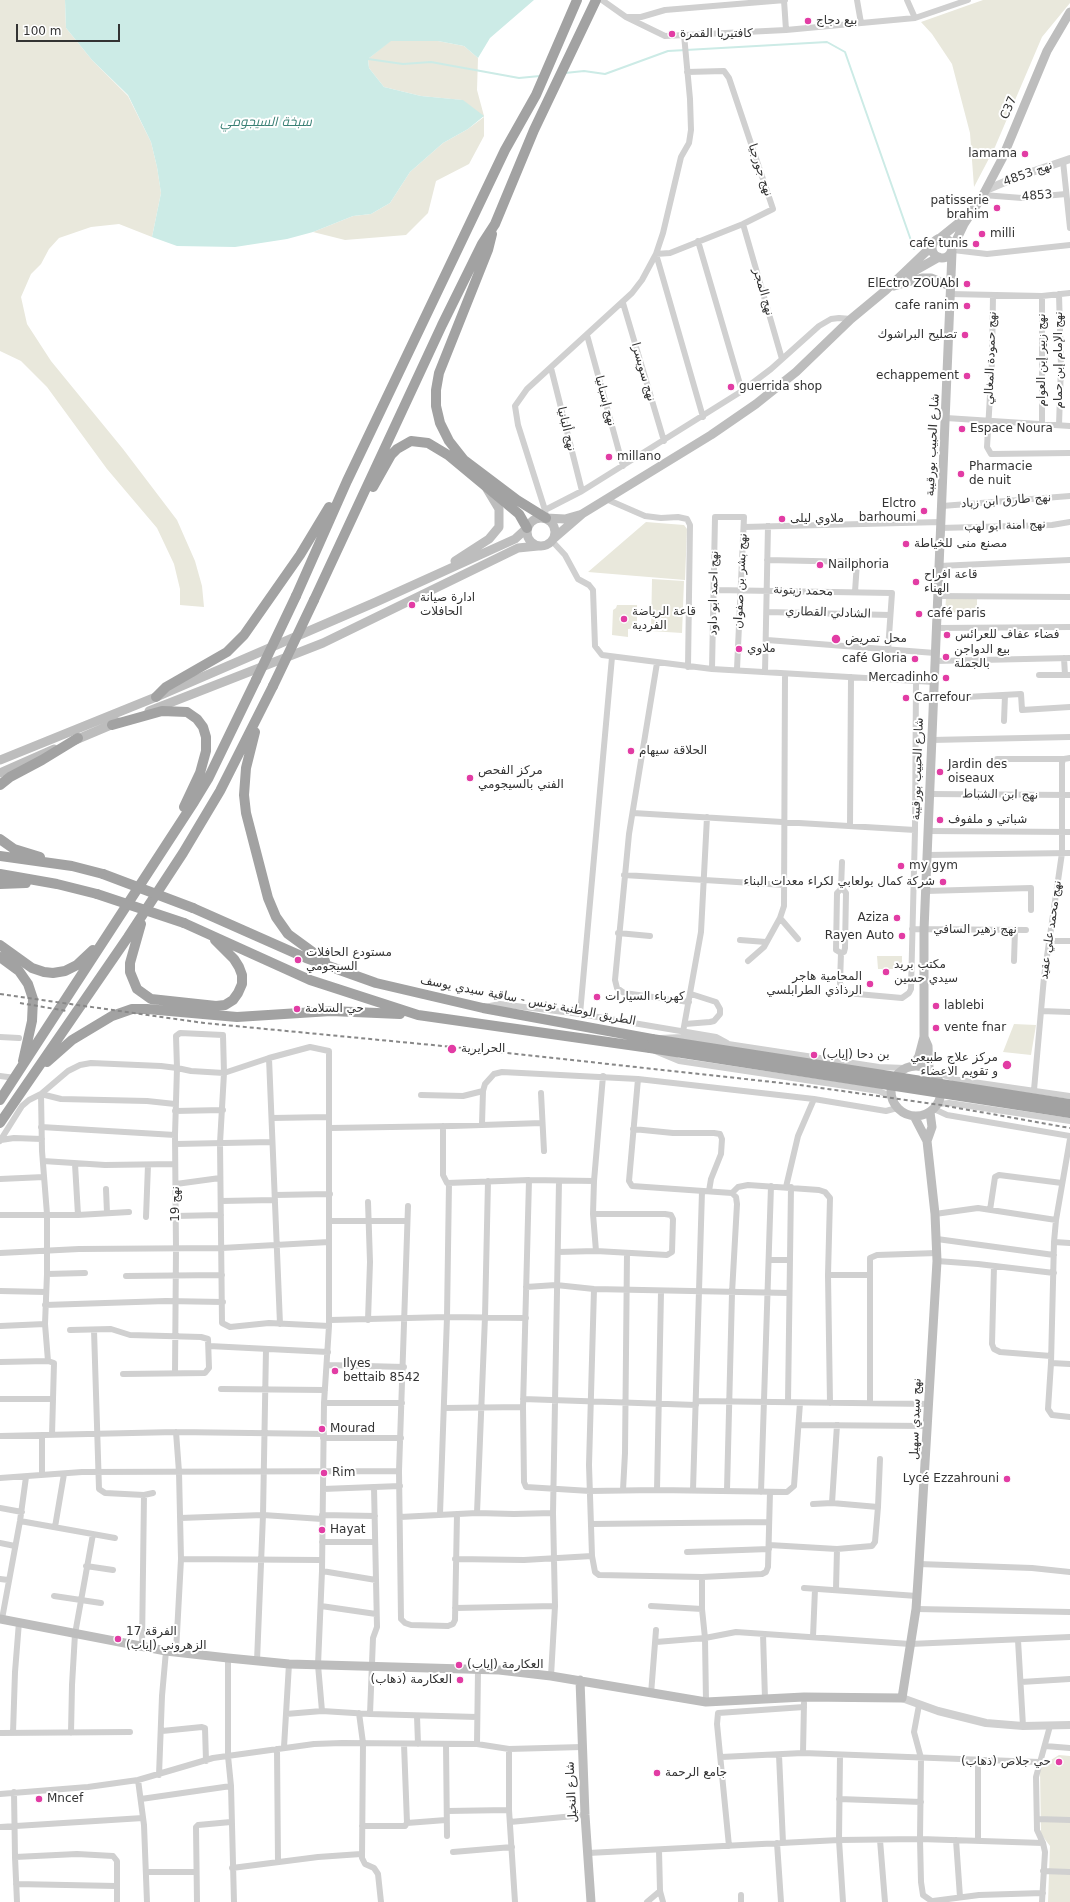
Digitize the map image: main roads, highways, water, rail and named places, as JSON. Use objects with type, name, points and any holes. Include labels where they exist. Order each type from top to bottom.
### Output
[{"type":"highway","points":[[0,1100],[170,840],[208,779],[296,596],[347,481],[505,150],[543,80],[577,0]]},
{"type":"highway","points":[[545,514],[517,500],[464,460],[449,441],[440,423],[436,406],[436,390],[439,373],[488,250],[495,224],[534,130],[596,0]]},
{"type":"highway","points":[[0,1123],[143,915],[220,791],[273,686],[452,305],[482,244],[495,224]]},
{"type":"highway","points":[[351,518],[360,509],[391,455],[403,444],[411,441],[428,443],[436,447],[519,514],[527,528]]},
{"type":"highway","points":[[156,697],[166,686],[227,652],[244,635],[300,555],[337,494],[347,481]]},
{"type":"highway","points":[[262,707],[246,768],[244,795],[246,813],[268,898],[276,917],[288,934],[340,972]]},
{"type":"highway","points":[[112,725],[162,711],[175,710],[187,712],[197,719],[203,727],[206,738],[206,750],[200,773],[174,827],[170,840]]},
{"type":"highway","points":[[0,785],[10,777],[78,738]]},
{"type":"highway","points":[[0,839],[14,849],[72,866]]},
{"type":"highway","name":"الطريق الوطنية تونس - ساقية سيدي يوسف","points":[[0,856],[72,866],[103,874],[193,908],[290,952],[340,972],[400,989],[651,1044],[1070,1113]]},
{"type":"highway","name":"الطريق الوطنية تونس - ساقية سيدي يوسف","points":[[0,874],[57,884],[97,894],[184,923],[310,980],[418,1015],[651,1044],[1070,1104]]},
{"type":"highway","points":[[0,884],[57,884]]},
{"type":"highway","points":[[143,915],[130,963],[130,972],[136,988],[151,999],[216,1006],[233,1000],[242,984],[242,975],[239,967],[209,934]]},
{"type":"highway","points":[[0,945],[32,968],[53,973],[65,971],[77,965],[110,931]]},
{"type":"highway","points":[[0,957],[19,971],[28,984],[33,999],[32,1021],[21,1069]]},
{"type":"highway","points":[[33,1076],[72,1040],[112,1016],[132,1009],[238,1017],[346,1011],[418,1015]]},
{"type":"main road","name":"C37","points":[[970,213],[984,192],[1002,159],[1047,51],[1070,12]]},
{"type":"main road","points":[[890,288],[932,246],[935,240],[940,238],[970,213]]},
{"type":"main road","points":[[0,773],[78,738],[323,643],[518,548],[545,546],[582,514],[724,427],[756,404],[796,372],[850,320],[912,272],[940,258],[949,256],[970,213]]},
{"type":"main road","points":[[940,238],[949,239],[952,249]]},
{"type":"main road","points":[[932,246],[933,251],[940,258],[950,290]]},
{"type":"main road","name":"شارع الحبيب بورقيبة","points":[[909,1067],[919,1056],[924,1037],[924,930],[952,249]]},
{"type":"main road","points":[[890,288],[922,278],[931,278],[950,290]]},
{"type":"main road","points":[[437,574],[489,539],[495,533],[498,527],[500,515],[495,501],[486,488]]},
{"type":"main road","points":[[0,760],[156,697],[515,539],[527,528],[529,523],[545,514],[566,518],[582,514]]},
{"type":"main road","points":[[545,514],[554,526],[553,540]]},
{"type":"main road","points":[[527,528],[527,537],[533,544],[538,546]]},
{"type":"main road","name":"شارع الحبيب بورقيبة","points":[[924,1037],[931,1070]]},
{"type":"main road","points":[[909,1067],[931,1070],[937,1076],[941,1087],[940,1099],[934,1108],[925,1115],[914,1116],[908,1115],[897,1108],[892,1097],[893,1080],[900,1071],[909,1067]]},
{"type":"main road","name":"نهج سيدي سهيل","points":[[927,1141],[932,1127],[934,1108]]},
{"type":"main road","name":"نهج سيدي سهيل","points":[[580,1680],[651,1694],[706,1702],[804,1697],[902,1698],[916,1609],[925,1492],[928,1404],[937,1257],[935,1214],[927,1141],[922,1128],[914,1116]]},
{"type":"main road","points":[[1,1619],[171,1651],[228,1658],[289,1664],[478,1670],[580,1680]]},
{"type":"main road","name":"شارع النخيل","points":[[580,1680],[585,1815],[591,1902]]},
{"type":"water","name":"سبخة السيجومي","points":[[65,0],[534,0],[490,38],[478,58],[464,46],[438,41],[391,41],[368,59],[369,68],[384,87],[421,96],[463,100],[484,116],[468,129],[443,143],[410,172],[390,203],[371,214],[353,216],[313,232],[287,239],[235,247],[177,246],[152,237],[161,193],[151,142],[128,95],[92,60],[66,28]]},
{"type":"waterway","points":[[565,73],[584,71],[605,74],[668,51],[827,42],[845,52],[914,249]]},
{"type":"waterway","points":[[368,59],[403,64],[431,62],[519,78],[540,76]]},
{"type":"railway","points":[[0,994],[204,1023],[453,1047],[800,1085],[941,1105],[1070,1128]]},
{"type":"railway","points":[[20,1003],[67,1011]]},
{"type":"place","name":"بيع دجاج","points":[[808,21]]},
{"type":"place","name":"كافتيريا القمرة","points":[[672,34]]},
{"type":"place","name":"lamama","points":[[1025,154]]},
{"type":"place","name":"patisserie brahim","points":[[997,208]]},
{"type":"place","name":"milli","points":[[982,234]]},
{"type":"place","name":"cafe tunis","points":[[976,244]]},
{"type":"place","name":"ElEctro ZOUAbI","points":[[967,284]]},
{"type":"place","name":"cafe ranim","points":[[967,306]]},
{"type":"place","name":"تصليح البراشوك","points":[[965,335]]},
{"type":"place","name":"echappement","points":[[967,376]]},
{"type":"place","name":"guerrida shop","points":[[731,387]]},
{"type":"place","name":"Espace Noura","points":[[962,429]]},
{"type":"place","name":"millano","points":[[609,457]]},
{"type":"place","name":"Pharmacie de nuit","points":[[961,474]]},
{"type":"place","name":"Elctro barhoumi","points":[[924,511]]},
{"type":"place","name":"ملاوي ليلى","points":[[782,519]]},
{"type":"place","name":"مصنع منى للخياطة","points":[[906,544]]},
{"type":"place","name":"Nailphoria","points":[[820,565]]},
{"type":"place","name":"قاعة افراح الهناء","points":[[916,582]]},
{"type":"place","name":"ادارة صيانة الحافلات","points":[[412,605]]},
{"type":"place","name":"café paris","points":[[919,614]]},
{"type":"place","name":"قاعة الرياضة الفردية","points":[[624,619]]},
{"type":"place","name":"فضاء عفاف للعرائس","points":[[947,635]]},
{"type":"place","name":"محل تمريض","points":[[836,639]]},
{"type":"place","name":"ملاوي","points":[[739,649]]},
{"type":"place","name":"بيع الدواجن بالجملة","points":[[946,657]]},
{"type":"place","name":"café Gloria","points":[[915,659]]},
{"type":"place","name":"Mercadinho","points":[[946,678]]},
{"type":"place","name":"Carrefour","points":[[906,698]]},
{"type":"place","name":"الحلاقة سيهام","points":[[631,751]]},
{"type":"place","name":"Jardin des oiseaux","points":[[940,772]]},
{"type":"place","name":"مركز الفحص الفني بالسيجومي","points":[[470,778]]},
{"type":"place","name":"شباتي و ملفوف","points":[[940,820]]},
{"type":"place","name":"my gym","points":[[901,866]]},
{"type":"place","name":"شركة كمال بولعابي لكراء معدات البناء","points":[[943,882]]},
{"type":"place","name":"Aziza","points":[[897,918]]},
{"type":"place","name":"Rayen Auto","points":[[902,936]]},
{"type":"place","name":"مستودع الحافلات السيجومي","points":[[298,960]]},
{"type":"place","name":"مكتب بريد سيدي حسين","points":[[886,972]]},
{"type":"place","name":"المحامية هاجر الرذاذي الطرابلسي","points":[[870,984]]},
{"type":"place","name":"كهرباء السيارات","points":[[597,997]]},
{"type":"place","name":"lablebi","points":[[936,1006]]},
{"type":"place","name":"حي السلامة","points":[[297,1009]]},
{"type":"place","name":"vente fnar","points":[[936,1028]]},
{"type":"place","name":"الحرايرية","points":[[452,1049]]},
{"type":"place","name":"بن دحا (إياب)","points":[[814,1055]]},
{"type":"place","name":"مركز علاج طبيعي و تقويم الاعضاء","points":[[1007,1065]]},
{"type":"place","name":"Ilyes bettaib 8542","points":[[335,1371]]},
{"type":"place","name":"Mourad","points":[[322,1429]]},
{"type":"place","name":"Rim","points":[[324,1473]]},
{"type":"place","name":"Lycé Ezzahrouni","points":[[1007,1479]]},
{"type":"place","name":"Hayat","points":[[322,1530]]},
{"type":"place","name":"الفرقة 17 الزهروني (إياب)","points":[[118,1639]]},
{"type":"place","name":"العكارمة (إياب)","points":[[459,1665]]},
{"type":"place","name":"العكارمة (ذهاب)","points":[[460,1680]]},
{"type":"place","name":"حي جلاص (ذهاب)","points":[[1059,1762]]},
{"type":"place","name":"جامع الرحمة","points":[[657,1773]]},
{"type":"place","name":"Mncef","points":[[39,1799]]}]
